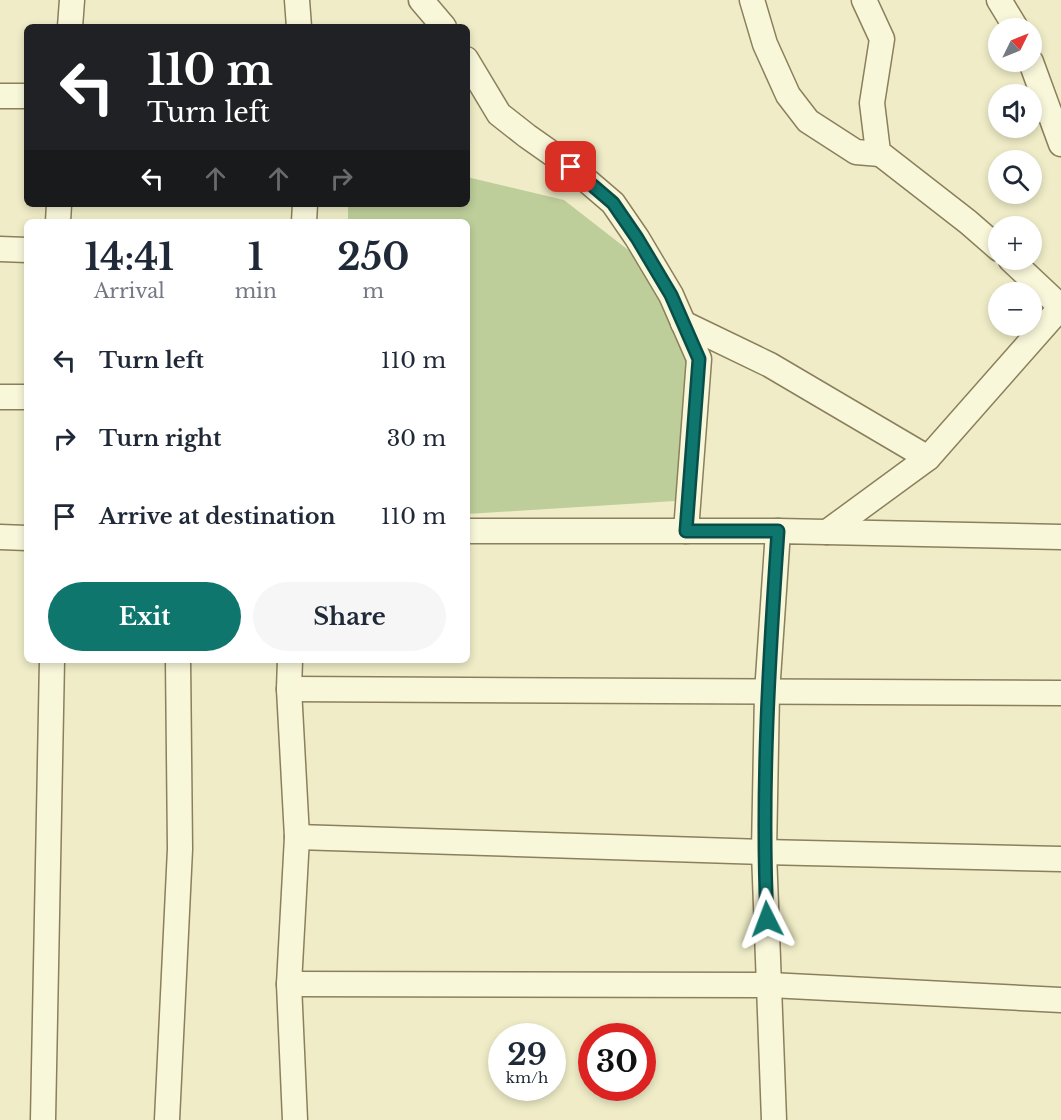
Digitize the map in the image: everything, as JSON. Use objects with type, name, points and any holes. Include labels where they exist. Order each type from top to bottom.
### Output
[{"type":"street","points":[[70,24],[72,0]]},
{"type":"street","points":[[297,0],[299,24]]},
{"type":"street","points":[[421,0],[441,24]]},
{"type":"street","points":[[752,0],[765,44],[788,95],[808,121],[856,152],[880,154]]},
{"type":"street","points":[[864,0],[882,39],[872,103],[878,152],[988,239]]},
{"type":"street","points":[[999,0],[1010,18]]},
{"type":"street","points":[[470,66],[499,114],[571,167],[613,203],[671,295],[699,359],[686,531]]},
{"type":"street","points":[[1035,72],[1061,144]]},
{"type":"street","points":[[0,96],[24,96]]},
{"type":"street","points":[[0,249],[24,250]]},
{"type":"street","points":[[827,532],[928,458],[1061,307],[1022,270]]},
{"type":"street","points":[[683,323],[770,365],[928,458]]},
{"type":"street","points":[[0,397],[24,397]]},
{"type":"street","points":[[470,531],[778,531],[1061,537]]},
{"type":"street","points":[[774,1120],[764,852],[767,693],[778,531]]},
{"type":"street","points":[[0,537],[24,538]]},
{"type":"street","points":[[43,1120],[52,663]]},
{"type":"street","points":[[167,1120],[180,849],[178,663]]},
{"type":"street","points":[[290,663],[289,689],[297,837],[289,984],[294,1120]]},
{"type":"street","points":[[289,689],[1061,693]]},
{"type":"street","points":[[297,837],[1061,859]]},
{"type":"street","points":[[289,984],[770,986],[1061,1000]]},
{"type":"green space","points":[[470,178],[564,200],[650,267],[698,373],[691,500],[470,514],[470,219],[348,219],[348,207],[470,207]]},
{"type":"route","points":[[571,167],[613,203],[637,238],[671,295],[699,359],[686,531],[778,531],[767,693],[764,852],[767,919]]}]
